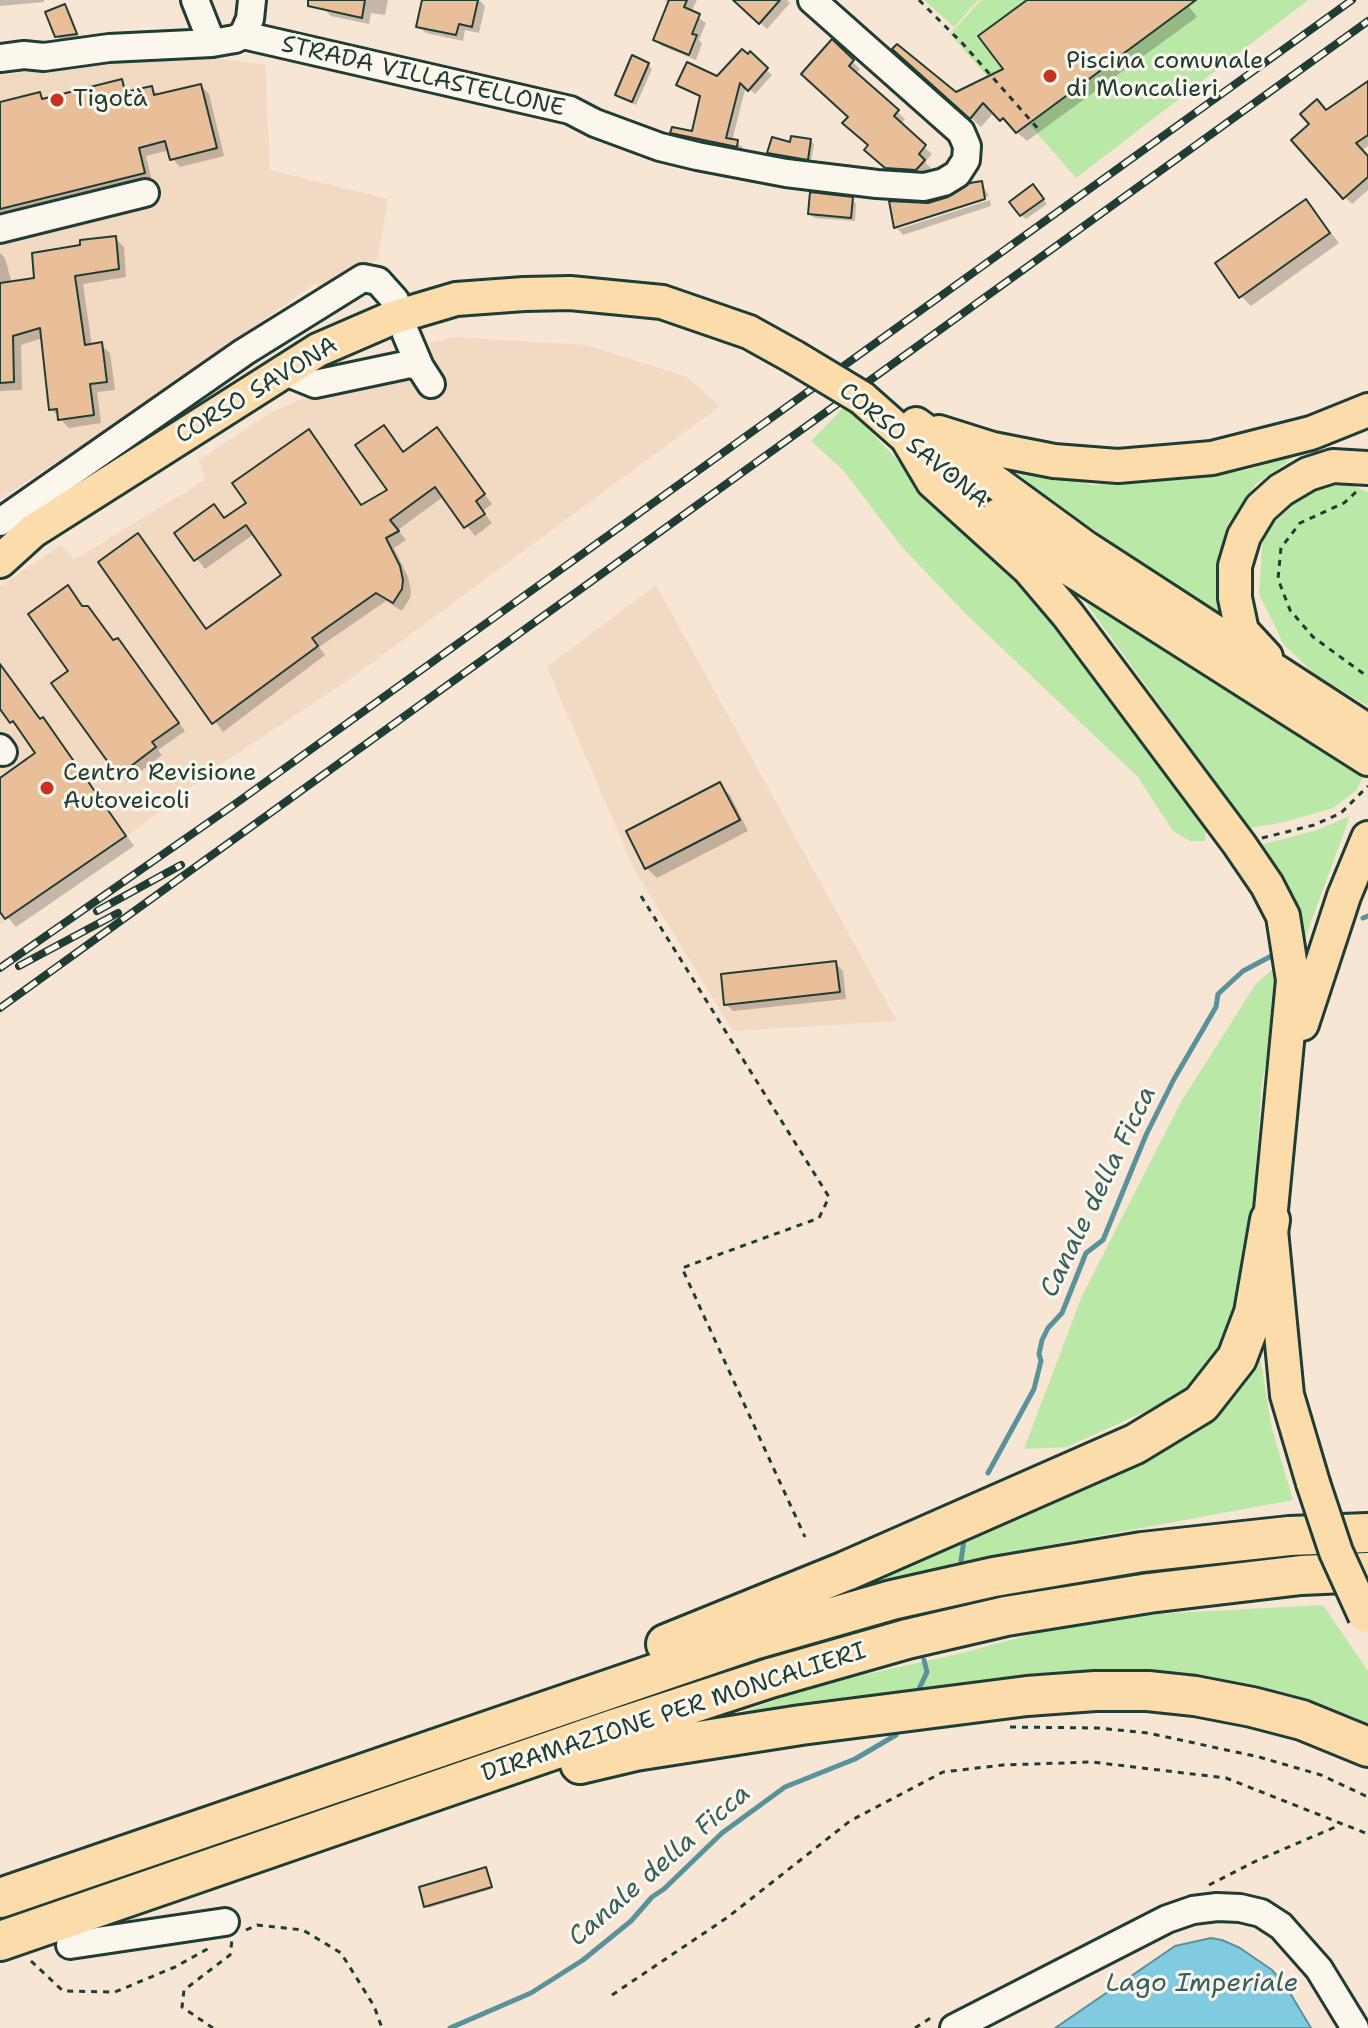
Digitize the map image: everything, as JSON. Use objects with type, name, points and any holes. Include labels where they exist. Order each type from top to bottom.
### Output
[{"type":"highway","points":[[523,1718],[665,1644],[846,1571],[1135,1444],[1201,1404],[1237,1358],[1246,1336],[1254,1313],[1270,1220]]},
{"type":"highway","name":"DIRAMAZIONE PER MONCALIERI","points":[[0,1898],[753,1640],[892,1600],[994,1577],[1142,1552],[1289,1536],[1368,1533]]},
{"type":"highway","name":"DIRAMAZIONE PER MONCALIERI","points":[[16,1951],[382,1809],[713,1696],[907,1639],[1006,1616],[1149,1593],[1301,1575],[1368,1572]]},
{"type":"highway","points":[[382,1809],[687,1742],[1027,1696],[1095,1691],[1148,1691],[1252,1707],[1302,1720],[1368,1747]]},
{"type":"main road","name":"CORSO SAVONA","points":[[0,544],[45,513],[318,350],[392,318],[456,299],[524,294],[570,293],[662,302],[749,332],[911,431],[1287,680],[1368,759]]},
{"type":"main road","points":[[911,431],[1054,461],[1118,466],[1212,458],[1311,433],[1368,410]]},
{"type":"main road","name":"CORSO SAVONA","points":[[911,431],[996,514],[1068,568],[1331,722],[1368,731]]},
{"type":"main road","points":[[911,431],[933,482],[1029,569],[1068,615],[1239,844],[1262,877],[1283,916],[1293,980],[1270,1220],[1287,1395],[1336,1552],[1367,1619]]},
{"type":"main road","points":[[1287,680],[1242,631],[1235,598],[1235,566],[1244,536],[1261,508],[1281,490],[1308,474],[1333,466],[1363,480]]},
{"type":"main road","name":"CORSO SAVONA","points":[[0,561],[45,513]]},
{"type":"main road","points":[[1284,1084],[1344,896],[1368,838]]},
{"type":"street","points":[[195,0],[212,43]]},
{"type":"street","points":[[0,69],[44,57],[109,48],[235,39],[243,35],[250,19],[252,0]]},
{"type":"street","name":"STRADA VILLASTELLONE","points":[[243,35],[570,110],[595,123],[660,147],[697,156],[786,173],[877,184],[924,187],[944,182],[957,174],[966,160],[967,146],[961,132],[812,0]]},
{"type":"street","points":[[0,58],[24,55],[44,57]]},
{"type":"street","points":[[0,229],[145,193]]},
{"type":"street","points":[[0,522],[45,513],[244,352],[363,278],[378,281],[395,300]]},
{"type":"street","points":[[283,371],[315,384],[347,382],[410,364],[426,375],[406,334]]},
{"type":"street","points":[[954,2028],[1167,1919],[1193,1910],[1217,1907],[1261,1913],[1281,1926],[1319,1969],[1355,2028]]},
{"type":"street","points":[[70,1945],[235,1926]]},
{"type":"path","points":[[919,0],[963,44],[1041,132]]},
{"type":"path","points":[[1363,480],[1344,503],[1300,523],[1281,548],[1278,579],[1290,610],[1313,637],[1368,677]]},
{"type":"path","points":[[1239,844],[1314,825],[1341,813],[1368,786]]},
{"type":"path","points":[[641,896],[829,1197],[819,1218],[682,1268],[805,1537]]},
{"type":"path","points":[[1002,1727],[1098,1728],[1148,1733],[1321,1775],[1368,1797]]},
{"type":"path","points":[[612,1995],[728,1917],[850,1821],[943,1772],[1003,1765],[1092,1762],[1226,1778],[1368,1834]]},
{"type":"path","points":[[235,1926],[303,1930],[341,1953],[374,2006],[382,2028]]},
{"type":"path","points":[[16,1951],[63,1991],[115,1992],[175,1967],[233,1935],[230,1955],[184,1990],[182,2007],[213,2028]]},
{"type":"shaded area","points":[[182,55],[265,64],[270,170],[388,199],[378,258],[322,293],[316,283],[104,432],[0,499],[0,75]]},
{"type":"shaded area","points":[[454,337],[586,345],[687,377],[720,406],[346,682],[221,764],[138,828],[0,925],[0,586],[61,545],[74,560],[205,480],[199,460],[272,412],[306,397],[403,374],[437,379],[429,343]]},
{"type":"shaded area","points":[[656,585],[897,1021],[733,1031],[635,871],[547,667]]},
{"type":"green space","points":[[924,0],[978,0],[954,27]]},
{"type":"green space","points":[[981,0],[1308,0],[1076,178],[950,34]]},
{"type":"green space","points":[[846,405],[961,529],[1017,566],[1207,817],[1205,841],[1190,841],[1173,831],[1137,776],[967,615],[902,547],[843,470],[811,441]]},
{"type":"green space","points":[[1300,453],[1256,484],[1227,526],[1218,570],[1231,626],[1040,492],[1010,467],[1093,485],[1190,479],[1248,470]]},
{"type":"green space","points":[[1341,481],[1368,492],[1368,706],[1317,676],[1284,645],[1259,594],[1263,534],[1301,496]]},
{"type":"green space","points":[[1065,574],[1280,723],[1365,772],[1357,790],[1333,808],[1249,828]]},
{"type":"green space","points":[[1350,816],[1305,938],[1291,894],[1261,845],[1317,830]]},
{"type":"green space","points":[[1281,961],[1278,1001],[1262,1082],[1247,1290],[1223,1356],[1172,1399],[1067,1447],[1024,1449],[1082,1296],[1181,1102],[1255,985]]},
{"type":"green space","points":[[1258,1345],[1272,1429],[1293,1500],[984,1557],[813,1596],[1063,1487]]},
{"type":"green space","points":[[1323,1605],[1368,1671],[1368,1723],[1260,1689],[1100,1671],[889,1694],[735,1715],[813,1686],[954,1655],[1098,1617]]},
{"type":"water","name":"Lago Imperiale","points":[[1211,1938],[1240,1948],[1272,1970],[1287,1988],[1311,2028],[1055,2028],[1175,1946]]},
{"type":"building","points":[[308,0],[365,0],[362,18],[308,6]]},
{"type":"building","points":[[422,0],[478,0],[472,27],[459,24],[456,35],[416,27]]},
{"type":"building","points":[[669,0],[687,0],[684,7],[700,14],[692,34],[697,35],[689,55],[653,40]]},
{"type":"building","points":[[733,0],[780,0],[759,24]]},
{"type":"building","name":"Piscina comunale di Moncalieri","points":[[1027,0],[1196,0],[1016,133],[983,103],[970,119],[892,49],[897,44],[956,92],[1003,69],[978,36]]},
{"type":"building","points":[[65,4],[77,34],[55,37],[45,12]]},
{"type":"building","points":[[832,39],[854,60],[849,66],[899,110],[894,116],[926,145],[919,154],[925,160],[916,170],[885,168],[864,150],[868,145],[842,123],[848,117],[801,74]]},
{"type":"building","points":[[742,49],[748,54],[750,51],[768,68],[748,91],[740,83],[726,138],[738,140],[737,147],[670,133],[672,127],[692,131],[700,96],[676,85],[687,62],[717,76]]},
{"type":"building","points":[[632,55],[649,63],[632,102],[615,95]]},
{"type":"building","points":[[122,79],[125,92],[152,86],[154,95],[201,84],[217,148],[170,160],[165,141],[139,148],[145,173],[0,209],[0,102],[40,92],[42,99]]},
{"type":"building","points":[[1368,81],[1368,135],[1356,143],[1368,156],[1368,177],[1343,199],[1291,140],[1309,124],[1300,114],[1317,99],[1326,110]]},
{"type":"building","points":[[791,136],[811,139],[808,160],[767,153],[772,137],[790,142]]},
{"type":"building","points":[[982,181],[985,199],[894,228],[889,201],[928,203],[948,197],[970,183]]},
{"type":"building","points":[[1033,184],[1044,199],[1020,216],[1009,202]]},
{"type":"building","points":[[810,192],[853,197],[851,218],[808,214]]},
{"type":"building","points":[[1306,199],[1330,233],[1239,298],[1215,263]]},
{"type":"building","points":[[116,236],[119,269],[75,276],[85,345],[102,342],[107,382],[90,384],[94,415],[58,420],[57,409],[49,410],[40,328],[13,336],[14,382],[0,383],[0,283],[34,278],[32,253],[80,245],[80,240]]},
{"type":"building","points":[[384,425],[403,452],[437,427],[485,494],[476,501],[485,514],[464,528],[435,487],[390,520],[399,531],[386,538],[400,566],[403,580],[402,589],[393,603],[376,593],[312,638],[318,646],[212,724],[98,562],[138,533],[206,629],[281,575],[246,525],[194,561],[174,533],[214,504],[224,518],[246,503],[232,483],[309,429],[361,505],[387,490],[355,445]]},
{"type":"building","points":[[68,585],[82,606],[88,606],[113,640],[118,638],[179,723],[152,742],[156,747],[118,776],[51,683],[68,671],[28,614]]},
{"type":"building","points":[[0,664],[40,719],[43,717],[126,836],[5,919],[0,912],[0,778],[35,753],[13,721],[10,723],[0,709]]},
{"type":"building","points":[[720,782],[740,820],[645,869],[626,831]]},
{"type":"building","points":[[836,961],[840,992],[724,1005],[721,974]]},
{"type":"building","points":[[486,1867],[492,1887],[424,1907],[419,1887]]},
{"type":"waterway","points":[[1363,918],[1368,916]]},
{"type":"waterway","name":"Canale della Ficca","points":[[988,1473],[1034,1389],[1042,1340],[1062,1313],[1086,1253],[1103,1240],[1146,1135],[1216,1007],[1218,994],[1243,971],[1277,953]]},
{"type":"waterway","name":"Canale della Ficca","points":[[961,1561],[964,1540]]},
{"type":"waterway","name":"Canale della Ficca","points":[[919,1689],[927,1672],[924,1660]]},
{"type":"waterway","name":"Canale della Ficca","points":[[450,2028],[531,1993],[583,1960],[631,1921],[652,1897],[722,1833],[785,1787],[855,1759],[896,1735]]},
{"type":"railway","points":[[0,968],[235,804],[1352,0]]},
{"type":"railway","points":[[0,1008],[1368,21]]},
{"type":"railway","points":[[97,911],[181,865]]},
{"type":"railway","points":[[19,966],[118,913]]},
{"type":"place","name":"Piscina comunale di Moncalieri","points":[[1050,76]]},
{"type":"place","name":"Tigotà","points":[[57,100]]},
{"type":"place","name":"Centro Revisione Autoveicoli","points":[[47,788]]}]
